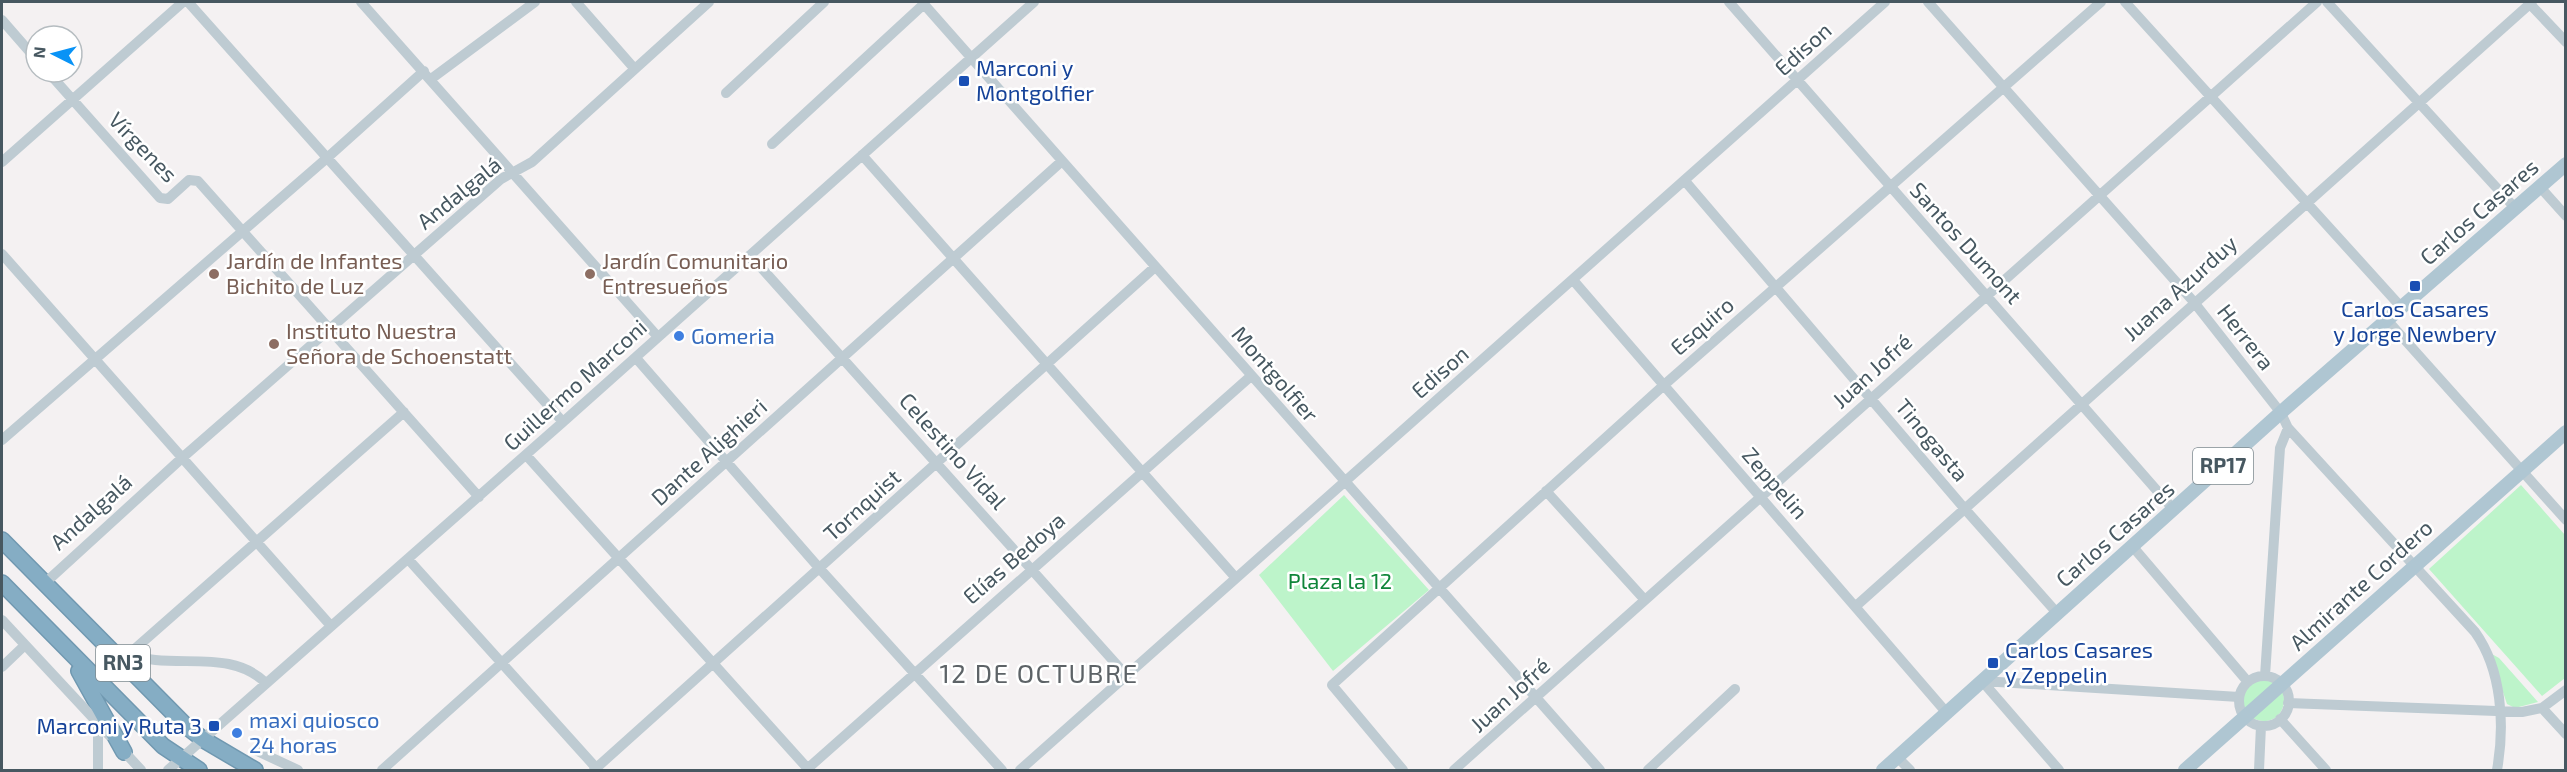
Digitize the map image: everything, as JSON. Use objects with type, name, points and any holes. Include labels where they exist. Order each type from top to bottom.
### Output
[{"type":"highway","name":"RN3","points":[[2,540],[174,715],[204,741],[255,771]]},
{"type":"highway","name":"RN3","points":[[2,583],[57,642],[163,746],[199,771]]},
{"type":"highway","name":"RN3","points":[[57,642],[77,669],[124,752]]},
{"type":"main road","name":"Carlos Casares","points":[[1883,771],[2281,413],[2565,164]]},
{"type":"main road","name":"Almirante Cordero","points":[[2185,771],[2565,432]]},
{"type":"street","points":[[2,162],[183,2]]},
{"type":"street","points":[[188,2],[563,422]]},
{"type":"street","points":[[361,2],[515,172],[658,337]]},
{"type":"street","points":[[2,440],[327,158],[427,75],[535,2]]},
{"type":"street","points":[[576,2],[633,67]]},
{"type":"street","name":"Andalgalá","points":[[45,583],[182,458],[501,178],[532,162],[633,67],[709,2]]},
{"type":"street","points":[[726,93],[824,2]]},
{"type":"street","name":"Guillermo Marconi","points":[[168,771],[636,358],[1034,2]]},
{"type":"street","name":"Santos Dumont","points":[[1730,2],[2174,510]]},
{"type":"street","name":"Edison","points":[[1020,771],[1235,577],[1886,2]]},
{"type":"street","name":"Herrera","points":[[1928,2],[2193,301],[2281,413],[2288,428],[2415,565],[2481,641],[2502,712]]},
{"type":"street","name":"Esquiro","points":[[1403,771],[1332,685],[1664,385],[2101,2]]},
{"type":"street","points":[[2125,2],[2402,308]]},
{"type":"street","name":"Juan Jofré","points":[[1454,771],[1644,599],[2318,2]]},
{"type":"street","points":[[2327,2],[2516,209]]},
{"type":"street","points":[[2530,2],[2565,42]]},
{"type":"street","name":"Juana Azurduy","points":[[1856,606],[2193,301],[2530,2]]},
{"type":"street","points":[[772,144],[923,3]]},
{"type":"street","name":"Montgolfier","points":[[923,3],[1600,771]]},
{"type":"street","points":[[2,20],[24,45]]},
{"type":"street","name":"Vírgenes","points":[[59,84],[160,198],[168,200],[189,180],[198,181],[479,497]]},
{"type":"street","points":[[862,154],[1235,577]]},
{"type":"street","name":"Dante Alighieri","points":[[382,771],[1062,161]]},
{"type":"street","name":"Tinogasta","points":[[1685,181],[1964,508],[2057,613]]},
{"type":"street","points":[[2540,187],[2565,216]]},
{"type":"street","points":[[2,254],[331,626]]},
{"type":"street","name":"Celestino Vidal","points":[[750,255],[938,462],[1126,675]]},
{"type":"street","name":"Tornquist","points":[[596,770],[1155,267]]},
{"type":"street","name":"Zeppelin","points":[[1573,280],[1946,712]]},
{"type":"street","points":[[2388,321],[2565,520]]},
{"type":"street","points":[[636,358],[1002,771]]},
{"type":"street","name":"Elías Bedoya","points":[[808,770],[913,673],[1251,376]]},
{"type":"street","points":[[129,654],[404,412]]},
{"type":"street","points":[[2265,676],[2280,448],[2288,428]]},
{"type":"street","points":[[526,455],[808,770]]},
{"type":"street","points":[[1546,491],[1644,599]]},
{"type":"street","points":[[2133,548],[2248,682]]},
{"type":"street","points":[[408,559],[596,770]]},
{"type":"street","points":[[2,621],[141,771]]},
{"type":"street","points":[[97,637],[129,654],[155,659],[205,661],[245,668],[266,683]]},
{"type":"street","points":[[2,667],[26,645]]},
{"type":"street","points":[[2265,676],[2282,684],[2288,703],[2280,719],[2262,726],[2245,717],[2239,697],[2248,682],[2265,676]]},
{"type":"street","points":[[1982,681],[2239,697]]},
{"type":"street","points":[[1982,681],[2059,771]]},
{"type":"street","points":[[1648,771],[1735,689]]},
{"type":"street","points":[[2288,703],[2522,712],[2542,708],[2565,690]]},
{"type":"street","points":[[2542,708],[2565,734]]},
{"type":"street","points":[[2498,771],[2502,712]]},
{"type":"street","points":[[2280,719],[2326,771]]},
{"type":"street","points":[[98,723],[98,771]]},
{"type":"street","points":[[2259,771],[2262,726]]},
{"type":"street","points":[[255,750],[298,771]]},
{"type":"street","points":[[1898,758],[1910,771]]},
{"type":"green space","points":[[2521,485],[2565,535],[2565,678],[2542,696],[2429,569]]},
{"type":"green space","name":"Plaza la 12","points":[[1344,495],[1429,590],[1333,671],[1259,575]]},
{"type":"green space","points":[[2490,653],[2499,658],[2538,702],[2515,708],[2507,704]]},
{"type":"green space","points":[[2265,678],[2278,684],[2246,712],[2242,700],[2245,689],[2253,681]]},
{"type":"green space","points":[[2281,688],[2284,704],[2277,716],[2265,721],[2249,716]]},
{"type":"place","name":"Marconi y Montgolfier","points":[[964,81]]},
{"type":"place","name":"Jardín de Infantes Bichito de Luz","points":[[214,274]]},
{"type":"place","name":"Jardín Comunitario Entresueños","points":[[590,274]]},
{"type":"place","name":"Carlos Casares y Jorge Newbery","points":[[2415,286]]},
{"type":"place","name":"Gomeria","points":[[679,336]]},
{"type":"place","name":"Instituto Nuestra Señora de Schoenstatt","points":[[274,344]]},
{"type":"place","name":"Carlos Casares y Zeppelin","points":[[1993,663]]},
{"type":"place","name":"Marconi y Ruta 3","points":[[214,726]]},
{"type":"place","name":"maxi quiosco 24 horas","points":[[237,733]]},
{"type":"district","name":"12 DE OCTUBRE","points":[[1039,674]]}]
